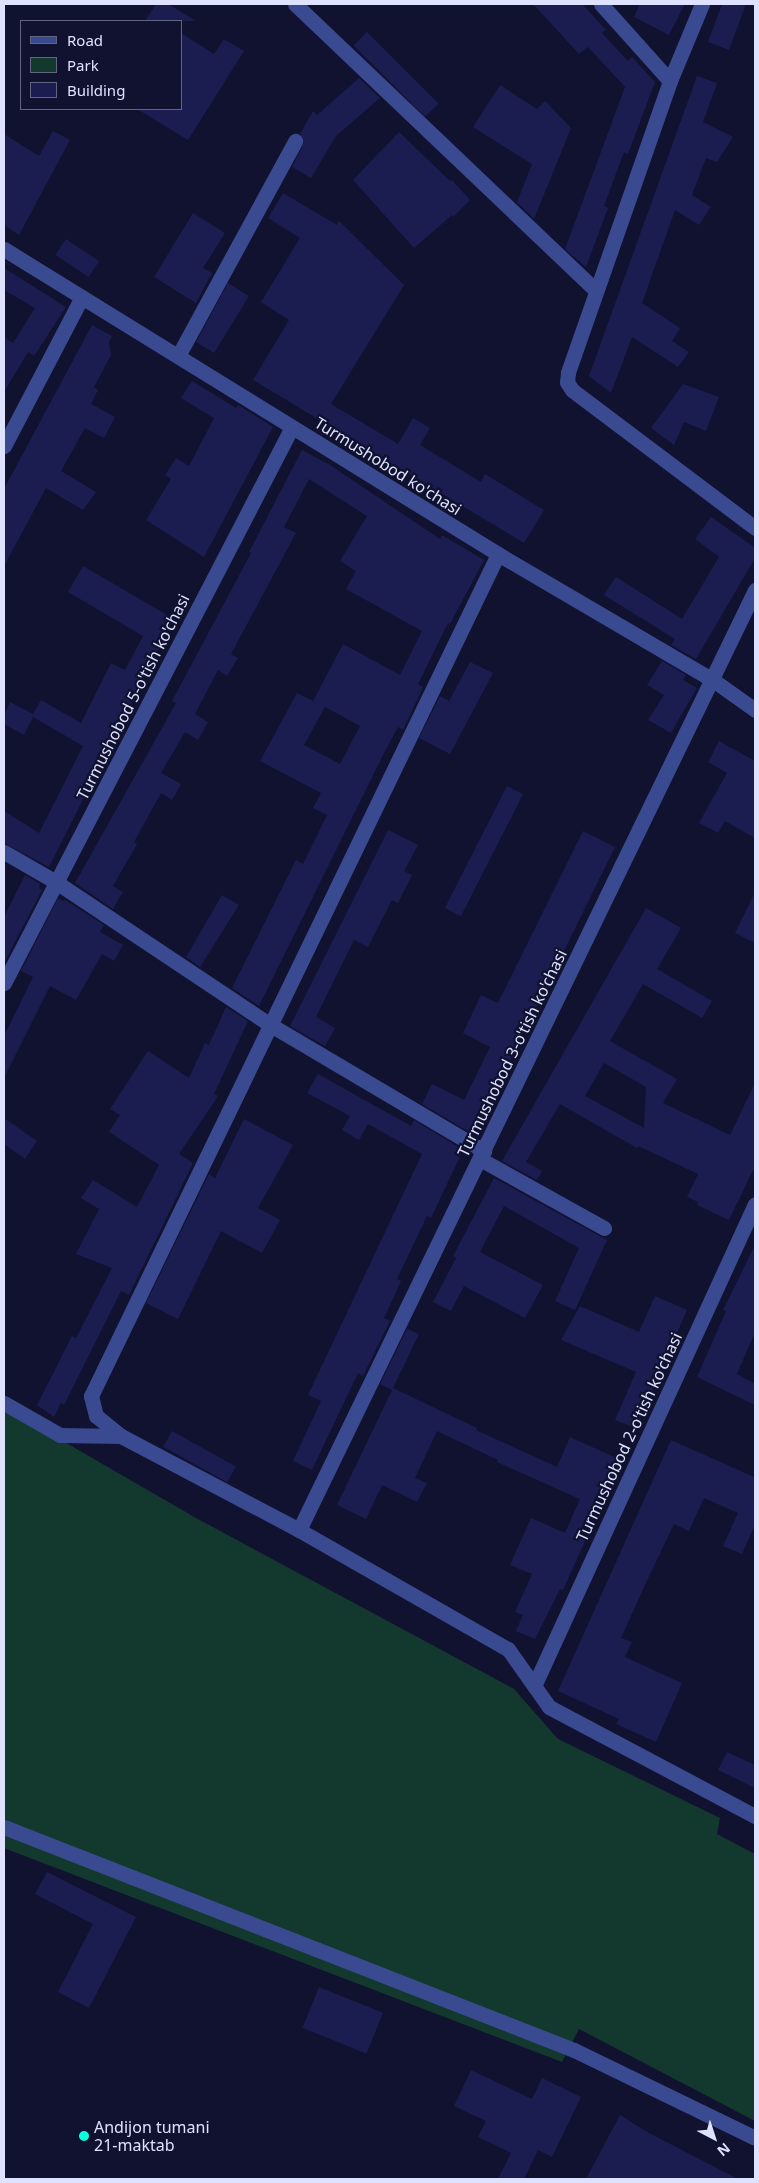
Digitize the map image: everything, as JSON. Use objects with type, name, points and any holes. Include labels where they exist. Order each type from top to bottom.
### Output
[{"type":"street","points":[[295,4],[596,291]]},
{"type":"street","points":[[601,4],[670,81]]},
{"type":"street","points":[[702,4],[670,81],[596,291],[568,373],[567,382],[572,390],[755,528]]},
{"type":"street","points":[[178,356],[295,141]]},
{"type":"street","name":"Turmushobod ko'chasi","points":[[4,249],[498,554],[713,680],[755,710]]},
{"type":"street","points":[[4,446],[82,297]]},
{"type":"street","name":"Turmushobod 5-o'tish ko'chasi","points":[[4,983],[292,427]]},
{"type":"street","points":[[498,554],[91,1396],[96,1416],[121,1436],[299,1530],[508,1649],[549,1707],[755,1816]]},
{"type":"street","name":"Turmushobod 3-o'tish ko'chasi","points":[[299,1530],[755,590]]},
{"type":"street","points":[[4,852],[56,882],[270,1024],[604,1228]]},
{"type":"street","name":"Turmushobod 2-o'tish ko'chasi","points":[[534,1686],[755,1204]]},
{"type":"street","points":[[4,1403],[60,1435],[121,1436]]},
{"type":"street","points":[[4,1827],[574,2050],[755,2138]]},
{"type":"green space","points":[[4,1407],[196,1518],[514,1689],[558,1739],[720,1818],[717,1834],[755,1854],[755,2121],[579,2029],[562,2062],[4,1848]]},
{"type":"building","points":[[156,4],[168,4],[196,21],[182,20],[146,20]]},
{"type":"building","points":[[533,4],[582,4],[606,30],[602,33],[628,61],[632,57],[655,82],[628,154],[624,152],[604,206],[608,208],[586,267],[565,249],[625,87],[588,47],[579,54]]},
{"type":"building","points":[[640,4],[685,4],[669,35],[634,17]]},
{"type":"building","points":[[722,4],[746,4],[729,50],[708,42]]},
{"type":"building","points":[[367,32],[438,103],[425,117],[354,45]]},
{"type":"building","points":[[182,34],[214,54],[224,39],[244,51],[188,140],[139,110],[182,110]]},
{"type":"building","points":[[697,76],[717,83],[703,122],[733,137],[717,162],[706,158],[692,195],[711,207],[699,225],[675,210],[642,303],[680,328],[672,341],[689,352],[678,367],[632,337],[611,393],[589,376]]},
{"type":"building","points":[[359,78],[380,98],[336,136],[311,178],[292,167],[303,145],[304,140],[300,134],[313,111],[317,115]]},
{"type":"building","points":[[500,85],[537,109],[545,101],[571,128],[534,219],[517,202],[532,164],[473,127]]},
{"type":"building","points":[[53,131],[70,140],[19,235],[4,225],[4,134],[39,156]]},
{"type":"building","points":[[399,132],[450,181],[452,180],[470,200],[453,217],[452,215],[414,248],[353,180]]},
{"type":"building","points":[[283,193],[337,225],[339,221],[404,285],[331,404],[398,444],[413,418],[430,428],[420,445],[481,482],[485,474],[544,510],[524,543],[253,380],[289,320],[261,302],[300,238],[268,218]]},
{"type":"building","points":[[193,213],[225,233],[203,268],[212,273],[196,303],[154,277]]},
{"type":"building","points":[[66,239],[99,261],[89,277],[55,255]]},
{"type":"building","points":[[4,268],[66,307],[34,356],[28,352],[4,392],[4,337],[13,343],[35,308],[4,290]]},
{"type":"building","points":[[228,283],[249,296],[214,353],[196,342]]},
{"type":"building","points":[[92,325],[112,336],[109,342],[111,355],[94,387],[98,390],[91,404],[115,417],[104,438],[85,428],[61,471],[96,492],[83,510],[46,488],[4,566],[4,489]]},
{"type":"building","points":[[192,381],[236,408],[238,405],[273,427],[204,557],[146,520],[171,479],[165,475],[176,458],[189,466],[214,418],[181,398]]},
{"type":"building","points":[[683,384],[719,397],[706,431],[684,422],[674,445],[651,428]]},
{"type":"building","points":[[302,450],[330,465],[440,539],[442,535],[484,560],[450,624],[448,623],[418,684],[423,687],[403,730],[398,727],[385,751],[259,1006],[232,988],[296,860],[303,864],[327,815],[313,808],[321,793],[260,761],[297,693],[313,701],[343,644],[400,675],[422,631],[346,589],[356,571],[340,561],[367,516],[309,479],[284,527],[296,533],[231,654],[238,658],[227,676],[218,670],[195,714],[208,722],[198,740],[185,732],[161,773],[181,784],[172,800],[161,793],[134,842],[137,844],[113,886],[123,892],[113,909],[75,883],[176,703],[172,701],[251,553],[249,552]],"holes":[[[325,707],[360,726],[340,764],[304,745]]]},
{"type":"building","points":[[711,517],[754,547],[755,558],[696,659],[671,645],[675,639],[604,595],[616,577],[682,619],[719,557],[695,539]]},
{"type":"building","points":[[83,566],[174,619],[49,867],[4,843],[4,811],[39,833],[83,746],[33,717],[24,735],[4,724],[4,716],[10,702],[33,714],[41,700],[81,723],[111,663],[125,670],[143,636],[68,592]]},
{"type":"building","points":[[662,661],[686,675],[683,680],[697,688],[671,733],[648,720],[664,695],[647,685]]},
{"type":"building","points":[[470,662],[493,673],[450,754],[419,738],[440,696],[449,701]]},
{"type":"building","points":[[719,741],[755,761],[755,838],[725,821],[718,833],[699,823],[727,773],[708,762]]},
{"type":"building","points":[[507,786],[523,794],[461,916],[445,908]]},
{"type":"building","points":[[388,830],[418,845],[404,871],[412,875],[398,903],[392,900],[368,947],[354,940],[316,1017],[335,1028],[325,1046],[290,1026]]},
{"type":"building","points":[[583,831],[615,847],[475,1132],[472,1130],[471,1133],[422,1104],[432,1084],[464,1100],[490,1047],[463,1033],[481,995],[498,1003]]},
{"type":"building","points":[[25,875],[40,884],[39,888],[42,890],[4,963],[4,917]]},
{"type":"building","points":[[755,892],[755,943],[735,933]]},
{"type":"building","points":[[222,895],[239,905],[200,967],[186,957]]},
{"type":"building","points":[[58,898],[65,900],[104,925],[100,932],[123,945],[114,961],[102,954],[76,1000],[50,986],[4,1078],[4,1036],[33,977],[21,971]]},
{"type":"building","points":[[646,908],[681,928],[657,969],[712,1001],[702,1018],[643,984],[610,1041],[677,1079],[663,1103],[730,1135],[755,1083],[755,1166],[729,1220],[697,1205],[698,1202],[687,1197],[698,1174],[638,1146],[637,1148],[560,1104],[526,1162],[542,1171],[537,1180],[502,1161]],"holes":[[[604,1063],[646,1087],[644,1128],[585,1096]]]},
{"type":"building","points":[[226,1007],[248,1021],[214,1094],[218,1096],[179,1154],[193,1163],[129,1295],[121,1291],[64,1405],[61,1403],[54,1417],[37,1405],[72,1336],[76,1338],[112,1268],[76,1254],[99,1209],[81,1198],[93,1180],[137,1207],[159,1165],[109,1132],[120,1115],[110,1109],[148,1051],[189,1078],[205,1043],[209,1045]]},
{"type":"building","points":[[318,1074],[411,1126],[414,1120],[463,1150],[431,1218],[427,1216],[397,1279],[401,1281],[384,1318],[390,1321],[363,1376],[358,1373],[312,1470],[293,1461],[321,1401],[308,1395],[422,1154],[368,1124],[359,1140],[342,1130],[350,1116],[307,1093]]},
{"type":"building","points":[[4,1118],[37,1141],[25,1159],[4,1144]]},
{"type":"building","points":[[244,1119],[293,1145],[258,1208],[280,1220],[262,1253],[221,1231],[178,1319],[146,1303],[209,1174],[215,1178]]},
{"type":"building","points":[[494,1178],[607,1240],[575,1310],[555,1301],[579,1248],[504,1206],[480,1252],[543,1285],[525,1318],[464,1286],[451,1311],[433,1302],[456,1258],[453,1256]]},
{"type":"building","points":[[755,1245],[755,1332],[737,1374],[755,1384],[755,1405],[697,1377],[726,1311],[723,1310]]},
{"type":"building","points":[[655,1296],[687,1310],[636,1428],[615,1420],[636,1372],[561,1340],[580,1306],[639,1332]]},
{"type":"building","points":[[407,1329],[419,1334],[393,1388],[477,1428],[476,1430],[557,1467],[570,1437],[623,1461],[563,1590],[560,1589],[535,1639],[516,1631],[523,1615],[515,1612],[532,1574],[510,1565],[531,1518],[565,1533],[580,1499],[497,1462],[498,1460],[437,1431],[415,1478],[427,1483],[417,1502],[382,1485],[366,1519],[337,1505],[392,1390],[380,1384]]},
{"type":"building","points":[[172,1431],[236,1466],[227,1482],[163,1447]]},
{"type":"building","points":[[671,1440],[754,1477],[755,1473],[755,1525],[742,1554],[723,1546],[738,1513],[704,1498],[689,1531],[674,1524],[644,1587],[621,1638],[632,1642],[625,1657],[682,1683],[656,1742],[616,1724],[619,1719],[558,1691]]},
{"type":"building","points":[[727,1752],[755,1765],[755,1788],[718,1770]]},
{"type":"building","points":[[47,1872],[136,1917],[89,2008],[58,1992],[93,1924],[35,1894]]},
{"type":"building","points":[[319,1987],[383,2013],[366,2054],[303,2028]]},
{"type":"building","points":[[471,2070],[532,2099],[542,2078],[581,2097],[552,2157],[538,2150],[524,2179],[498,2179],[511,2153],[478,2137],[486,2121],[454,2106]]},
{"type":"building","points":[[620,2115],[649,2133],[738,2179],[586,2179]]},
{"type":"place","name":"Andijon tumani 21-maktab","points":[[84,2136]]}]
